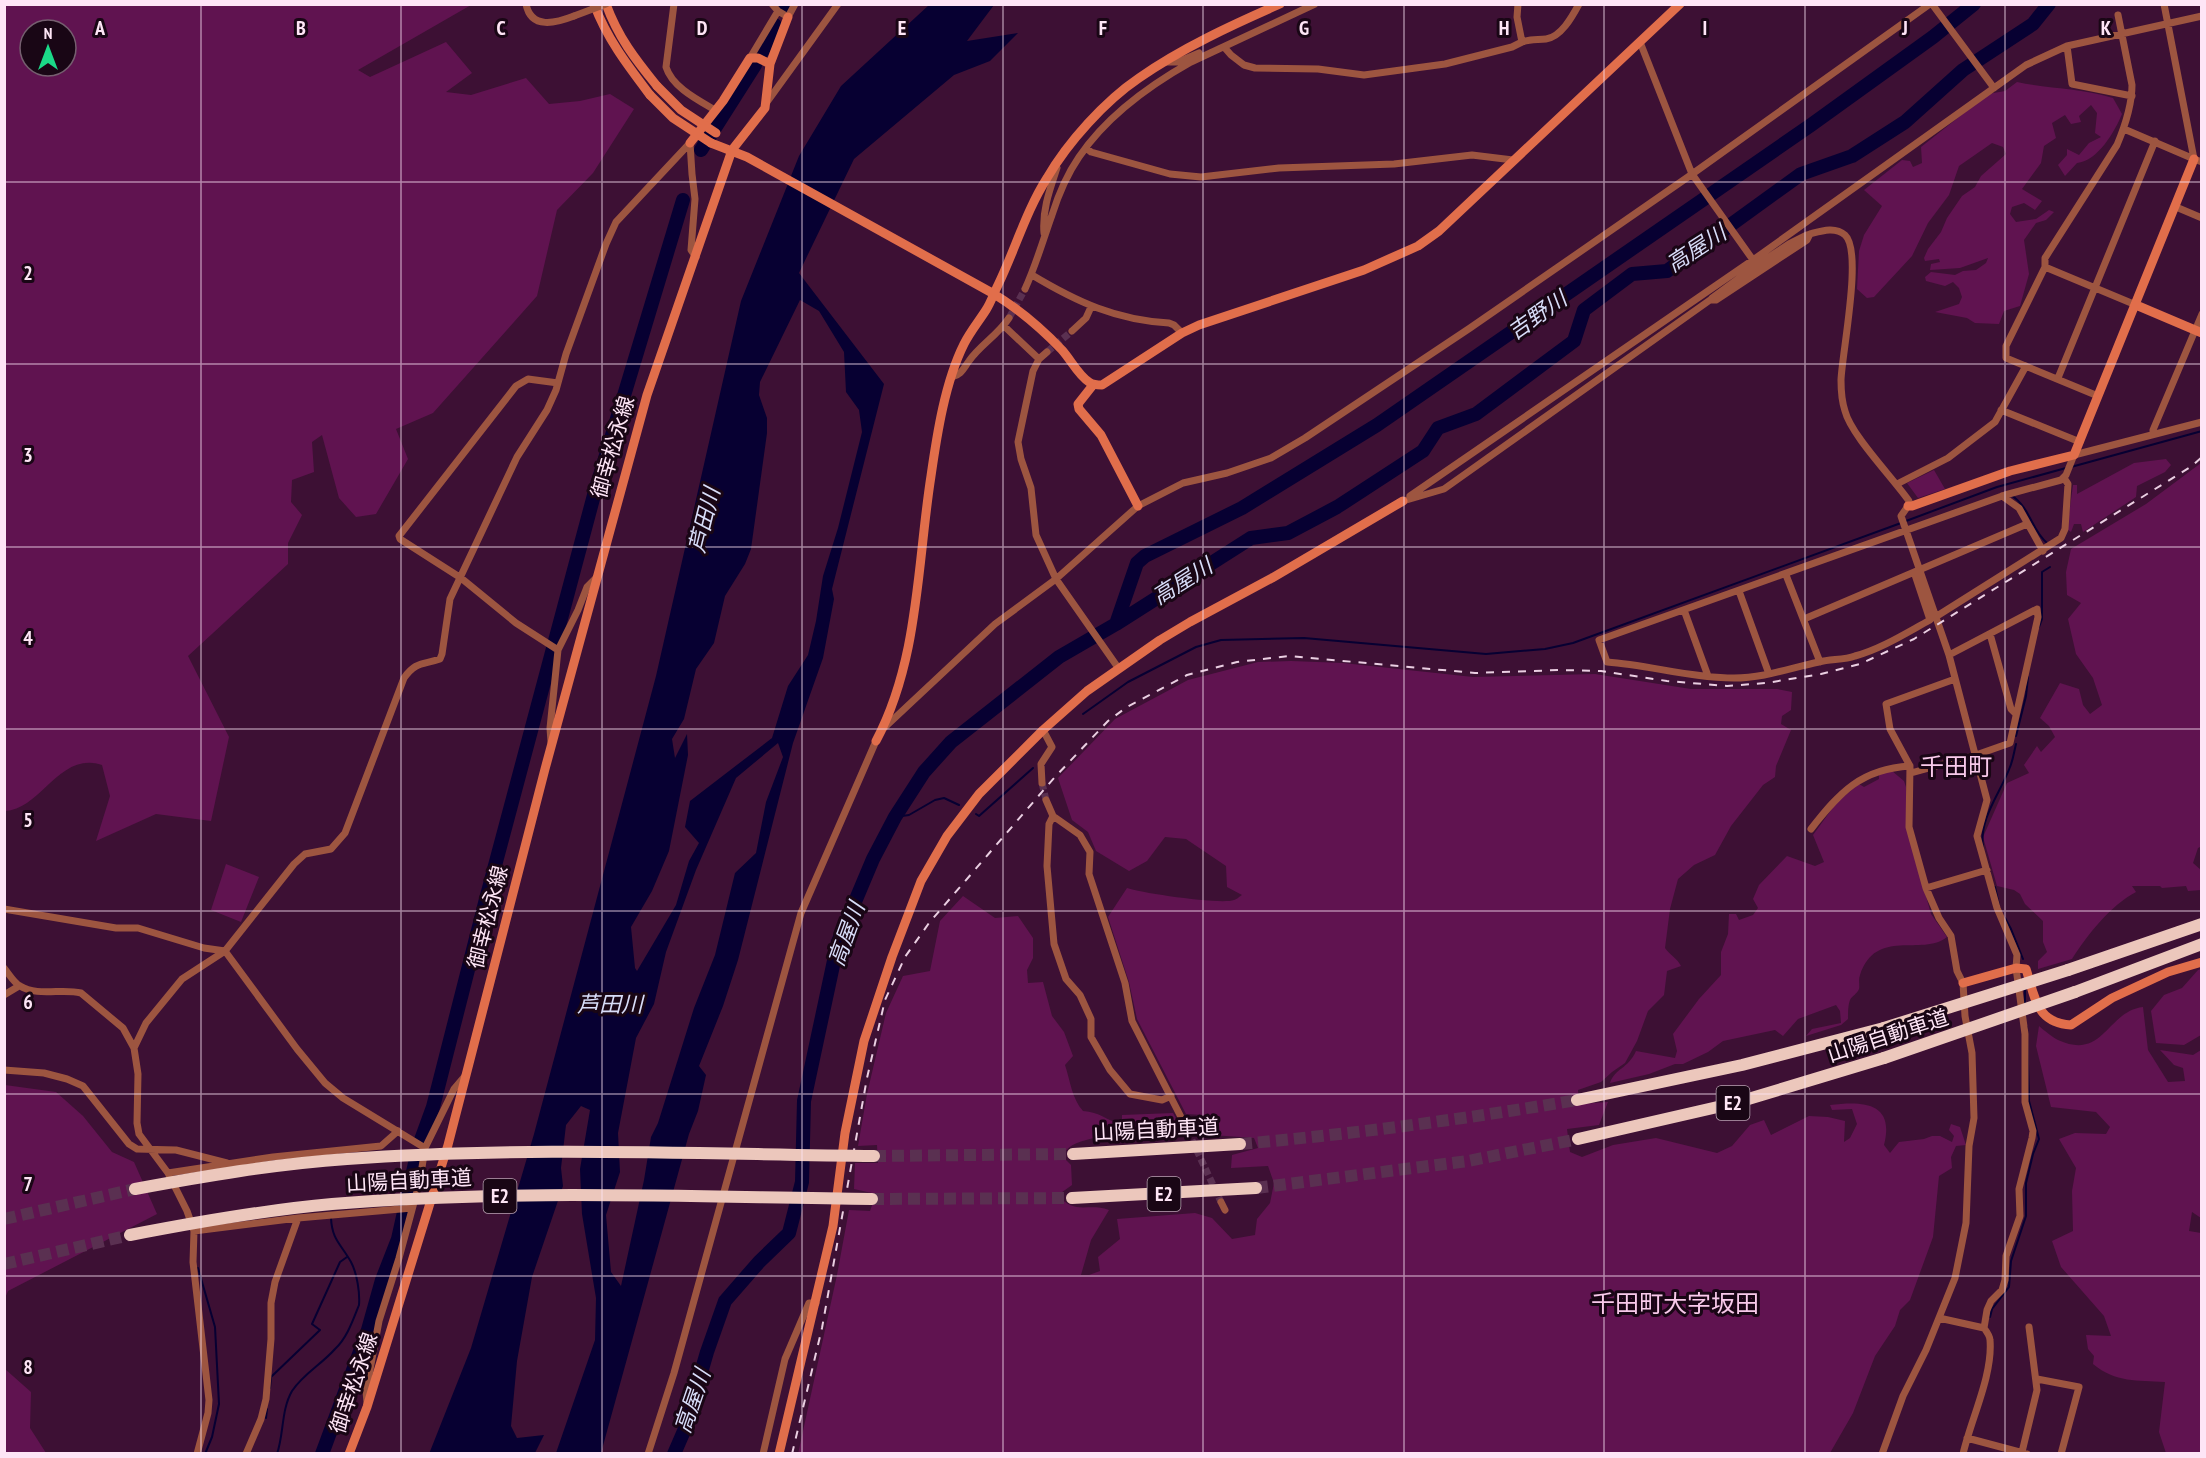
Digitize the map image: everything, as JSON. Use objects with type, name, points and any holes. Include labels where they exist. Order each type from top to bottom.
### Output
[{"type":"highway","name":"山陽自動車道","points":[[1577,1100],[1742,1065],[1884,1028],[2068,970],[2202,924]]},
{"type":"highway","name":"山陽自動車道","points":[[1578,1139],[1735,1102],[1884,1058],[2075,992],[2202,944]]},
{"type":"highway","name":"山陽自動車道","points":[[1073,1154],[1240,1144]]},
{"type":"highway","name":"山陽自動車道","points":[[135,1189],[285,1165],[403,1156],[600,1152],[874,1156]]},
{"type":"highway","name":"E2","points":[[1071,1198],[1256,1188]]},
{"type":"highway","name":"山陽自動車道","points":[[130,1235],[284,1209],[441,1198],[559,1196],[872,1199]]},
{"type":"street","points":[[526,4],[528,11],[539,22],[548,23],[606,4],[614,28],[631,54],[657,86],[681,110],[716,133],[732,150]]},
{"type":"street","points":[[594,4],[602,26],[617,53],[650,96],[673,118],[711,143],[747,157],[976,282],[1022,312],[1044,330],[1087,381],[1093,385],[1102,385],[1182,333],[1226,315],[1384,262],[1418,246],[1453,219],[1680,4]]},
{"type":"street","points":[[674,4],[666,67],[669,76],[692,96],[715,110]]},
{"type":"street","points":[[772,4],[788,17]]},
{"type":"street","points":[[767,102],[770,64],[795,4]]},
{"type":"street","points":[[732,150],[761,114],[767,102],[838,4]]},
{"type":"street","points":[[648,1454],[674,1373],[801,913],[882,730],[908,649],[916,606],[938,432],[952,377],[964,343],[994,294],[1036,196],[1060,158],[1110,102],[1137,79],[1164,62],[1280,4]]},
{"type":"street","points":[[1025,289],[1052,214],[1068,178],[1086,148],[1112,120],[1172,72],[1315,4]]},
{"type":"street","points":[[1518,4],[1517,17],[1521,42]]},
{"type":"street","points":[[1222,47],[1244,65],[1255,68],[1318,69],[1364,75],[1445,64],[1512,47],[1528,39],[1549,39],[1563,28],[1579,4]]},
{"type":"street","points":[[882,730],[995,624],[1057,581],[1138,506],[1183,483],[1227,473],[1271,458],[1305,438],[1470,328],[1931,4],[1994,88]]},
{"type":"street","points":[[1937,616],[2043,551],[2061,538],[2065,530],[2068,484],[2066,475],[2176,207],[2198,160],[2164,4]]},
{"type":"street","points":[[134,1048],[146,1023],[182,979],[225,951],[294,864],[305,854],[331,849],[345,833],[404,678],[411,668],[420,663],[440,659],[450,599],[517,457],[547,410],[616,222],[690,143],[750,58],[778,11]]},
{"type":"street","points":[[2098,396],[2006,358],[2006,346],[2045,267],[2045,258],[2118,145],[2124,129],[2132,96],[2132,86],[2118,15]]},
{"type":"street","points":[[779,1454],[816,1303],[832,1226],[851,1099],[864,1041],[892,957],[921,881],[947,836],[968,808],[1043,730],[1087,692],[1160,640],[1403,501],[1755,262],[2026,65],[2067,46],[2202,16]]},
{"type":"street","points":[[1640,42],[1692,174],[1755,262]]},
{"type":"street","points":[[2067,46],[2072,84],[2132,96]]},
{"type":"street","points":[[1164,62],[1178,62],[1222,47]]},
{"type":"street","points":[[750,58],[758,58],[770,64]]},
{"type":"street","points":[[2124,129],[2198,160]]},
{"type":"street","points":[[2058,378],[2155,141]]},
{"type":"street","points":[[690,143],[695,199],[691,250],[696,257]]},
{"type":"street","points":[[1086,148],[1090,152],[1138,167],[1170,174],[1201,177],[1279,168],[1394,164],[1472,155],[1513,160]]},
{"type":"street","name":"御幸松永線","points":[[349,1454],[367,1407],[445,1156],[551,747],[646,395],[732,150]]},
{"type":"street","points":[[1044,239],[1043,222],[1047,197],[1060,158]]},
{"type":"street","points":[[2176,207],[2202,218]]},
{"type":"street","points":[[1403,501],[1444,489],[1710,300],[1755,262],[1810,234],[1825,230],[1839,232],[1846,236],[1852,251],[1852,278],[1841,380],[1845,412],[1851,427],[1909,501],[1901,516],[1905,528],[1918,571],[1930,620],[1900,637],[1856,656],[1769,674],[1734,678],[1606,662],[1599,640],[1786,574],[1905,528],[2066,475]]},
{"type":"street","points":[[1710,300],[1716,300],[1807,240],[1810,234]]},
{"type":"street","points":[[2045,267],[2198,330],[2202,341]]},
{"type":"street","points":[[1032,274],[1069,297],[1091,307],[1132,318],[1169,323],[1182,333]]},
{"type":"street","points":[[1072,331],[1086,318],[1091,307]]},
{"type":"street","points":[[2153,434],[2153,429],[2198,330],[2202,314]]},
{"type":"street","points":[[952,377],[961,374],[976,351],[1004,326],[1009,318]]},
{"type":"street","points":[[1004,326],[1039,359]]},
{"type":"street","points":[[1047,352],[1039,359],[1032,371],[1018,442],[1031,488],[1036,535],[1057,581],[1119,669]]},
{"type":"street","points":[[1897,484],[1947,458],[1995,422],[2026,366]]},
{"type":"street","points":[[555,648],[516,623],[461,578],[400,539],[400,532],[516,386],[528,379],[558,383]]},
{"type":"street","points":[[1093,385],[1078,404],[1079,409],[1101,435],[1138,506]]},
{"type":"street","points":[[2001,410],[2080,442]]},
{"type":"street","points":[[1908,506],[2010,471],[2073,458],[2202,422]]},
{"type":"street","points":[[2006,495],[2019,508],[2043,551]]},
{"type":"street","points":[[1804,619],[2027,524]]},
{"type":"street","points":[[1918,571],[1937,616],[1949,655],[1987,800],[1977,836],[1997,908],[2017,955],[2016,968],[2025,1034],[2025,1102],[2033,1131],[2019,1189],[2020,1216],[2006,1256],[2005,1280],[2002,1290],[1991,1301],[1984,1328],[1990,1338],[1989,1356],[1983,1390],[1966,1438],[1963,1454]]},
{"type":"street","points":[[1786,574],[1820,662]]},
{"type":"street","points":[[551,747],[549,728],[555,648],[588,587],[596,578]]},
{"type":"street","points":[[1739,591],[1769,674]]},
{"type":"street","points":[[1811,829],[1834,800],[1854,782],[1873,773],[1891,767],[1911,770],[1976,755],[2010,743],[2038,616],[2037,609],[1949,655]]},
{"type":"street","points":[[1684,610],[1708,676]]},
{"type":"street","points":[[1990,634],[2011,709],[2016,714]]},
{"type":"street","points":[[1882,1454],[1903,1396],[1955,1278],[1966,1223],[1969,1196],[1969,1146],[1974,1118],[1972,1053],[1965,1016],[1963,984],[1957,971],[1951,936],[1939,918],[1926,888],[1910,827],[1911,770],[1890,729],[1886,705],[1887,702],[1955,679]]},
{"type":"street","points":[[1042,783],[1041,764],[1052,747],[1043,730]]},
{"type":"street","points":[[1046,800],[1053,816],[1080,835],[1090,852],[1089,874],[1125,983],[1132,1021],[1182,1121]]},
{"type":"street","points":[[1053,816],[1049,824],[1047,866],[1054,944],[1066,979],[1080,995],[1091,1019],[1091,1037],[1110,1070],[1130,1094],[1162,1100],[1171,1096]]},
{"type":"street","points":[[1926,888],[1987,870]]},
{"type":"street","points":[[4,909],[116,928],[138,928],[204,948],[225,951],[325,1083],[343,1098],[425,1148]]},
{"type":"street","points":[[1963,984],[2016,968],[2026,969],[2043,1014],[2053,1023],[2071,1025],[2122,994],[2168,972],[2202,962]]},
{"type":"street","points":[[4,968],[19,986],[39,991],[81,993],[123,1028],[134,1048],[138,1074],[137,1123],[139,1134],[168,1173],[187,1211],[194,1232],[193,1262],[209,1400],[208,1413],[197,1454]]},
{"type":"street","points":[[4,995],[19,986]]},
{"type":"street","points":[[4,1070],[44,1073],[68,1079],[83,1086],[129,1144],[136,1149],[176,1150],[227,1163]]},
{"type":"street","points":[[367,1407],[366,1391],[379,1321],[399,1258],[406,1208],[425,1148],[454,1089],[465,1076]]},
{"type":"street","points":[[168,1173],[227,1163],[381,1146],[398,1131]]},
{"type":"street","points":[[1221,1202],[1225,1210]]},
{"type":"street","points":[[194,1232],[298,1218],[406,1208]]},
{"type":"street","points":[[246,1454],[261,1419],[266,1399],[271,1303],[275,1282],[298,1218]]},
{"type":"street","points":[[763,1454],[785,1359],[809,1303],[816,1303]]},
{"type":"street","points":[[1939,1318],[1984,1328]]},
{"type":"street","points":[[1966,1438],[2024,1453],[2037,1390],[2029,1327]]},
{"type":"street","points":[[2037,1379],[2079,1387],[2061,1454]]},
{"type":"shaded area","points":[[4,5],[471,5],[358,70],[370,77],[446,42],[472,73],[446,92],[471,95],[526,78],[549,104],[580,101],[610,94],[634,109],[593,173],[557,210],[537,296],[433,413],[396,429],[408,459],[376,514],[356,517],[339,498],[322,435],[312,442],[314,472],[292,480],[291,502],[302,515],[288,543],[288,564],[188,656],[229,737],[211,821],[156,814],[96,841],[110,796],[102,765],[87,763],[74,766],[62,773],[18,808],[5,811]]},
{"type":"shaded area","points":[[2017,82],[2089,92],[2113,98],[2122,114],[2115,129],[2099,151],[2085,161],[2077,163],[2065,176],[2058,165],[2067,155],[2067,149],[2079,155],[2089,143],[2101,137],[2095,133],[2097,113],[2091,105],[2079,116],[2081,122],[2071,124],[2065,115],[2052,123],[2056,138],[2044,146],[2041,163],[2022,189],[2042,201],[2035,210],[2024,203],[2012,207],[2010,214],[2016,222],[2036,219],[2049,210],[2054,212],[2046,220],[2036,223],[2024,240],[2029,274],[2020,306],[2004,311],[1999,324],[1975,323],[1967,318],[1935,312],[1959,304],[1962,297],[1959,288],[1953,282],[1945,286],[1926,281],[1925,277],[1931,272],[1955,275],[1963,271],[1976,270],[1986,263],[1988,258],[1960,268],[1930,270],[1931,264],[1940,262],[1939,259],[1925,261],[1924,258],[1962,196],[1975,187],[1981,176],[2006,154],[2003,147],[1992,143],[1959,166],[1949,195],[1928,223],[1912,256],[1874,297],[1867,298],[1857,289],[1859,251],[1864,235],[1882,206],[1864,190],[1902,160],[1910,161],[1913,167],[1922,163],[1921,147],[1988,94],[2005,91]]},
{"type":"shaded area","points":[[2166,459],[2171,465],[2165,472],[2137,486],[2136,497],[2083,532],[2081,524],[2074,524],[2071,532],[2067,529],[2073,485],[2077,485],[2077,494],[2134,463]]},
{"type":"shaded area","points":[[2201,463],[2202,846],[2198,848],[2193,863],[2201,870],[2201,890],[2188,891],[2186,886],[2162,888],[2160,886],[2132,886],[2136,892],[2100,921],[2072,959],[2038,969],[2038,961],[2047,952],[2043,942],[2043,921],[2025,904],[2020,894],[2014,890],[1997,886],[1983,837],[2007,783],[2029,773],[2024,765],[2037,746],[2041,752],[2055,737],[2049,726],[2040,718],[2060,683],[2079,689],[2083,705],[2090,714],[2102,705],[2093,678],[2076,654],[2068,619],[2081,603],[2067,595],[2066,572],[2071,549],[2146,504]]},
{"type":"shaded area","points":[[1934,470],[1945,489],[1918,498],[1907,483]]},
{"type":"shaded area","points":[[1258,662],[1343,663],[1473,677],[1595,674],[1691,689],[1777,689],[1792,692],[1791,710],[1782,716],[1781,724],[1791,730],[1776,766],[1775,777],[1763,785],[1731,826],[1715,855],[1694,865],[1678,879],[1670,909],[1665,948],[1681,966],[1667,971],[1664,995],[1648,1011],[1637,1041],[1625,1063],[1601,1082],[1578,1090],[1579,1104],[1608,1102],[1599,1125],[1567,1129],[1570,1152],[1582,1157],[1613,1145],[1656,1138],[1717,1153],[1732,1146],[1750,1125],[1764,1120],[1771,1135],[1809,1116],[1845,1121],[1844,1142],[1850,1138],[1857,1124],[1852,1109],[1832,1110],[1830,1105],[1842,1104],[1874,1107],[1880,1112],[1885,1120],[1884,1145],[1890,1153],[1899,1142],[1932,1136],[1940,1136],[1952,1142],[1954,1136],[1949,1130],[1951,1124],[1960,1127],[1966,1145],[1956,1146],[1951,1157],[1952,1168],[1939,1176],[1933,1237],[1910,1300],[1900,1310],[1895,1326],[1875,1356],[1853,1413],[1830,1453],[798,1454],[849,1210],[870,1211],[876,1194],[854,1189],[855,1163],[878,1163],[877,1145],[858,1146],[867,1094],[886,1013],[903,976],[930,971],[940,921],[963,896],[995,918],[1018,916],[1033,938],[1033,958],[1027,970],[1028,983],[1043,982],[1052,1016],[1064,1032],[1073,1056],[1065,1065],[1074,1095],[1083,1111],[1094,1113],[1122,1125],[1122,1115],[1173,1113],[1178,1122],[1189,1119],[1175,1135],[1095,1138],[1079,1142],[1068,1148],[1063,1157],[1071,1165],[1072,1185],[1058,1195],[1076,1207],[1109,1210],[1091,1240],[1081,1275],[1100,1271],[1098,1257],[1120,1239],[1117,1219],[1195,1213],[1212,1218],[1232,1239],[1255,1235],[1257,1219],[1270,1203],[1274,1183],[1268,1166],[1231,1168],[1232,1155],[1258,1148],[1254,1138],[1212,1135],[1205,1125],[1203,1115],[1186,1114],[1137,1019],[1129,982],[1108,917],[1127,888],[1214,901],[1235,900],[1242,895],[1227,887],[1226,866],[1186,839],[1165,837],[1147,861],[1129,871],[1096,851],[1088,832],[1072,820],[1058,778],[1115,719],[1188,680]]},
{"type":"shaded area","points":[[1892,771],[1904,781],[1906,787],[1906,825],[1931,914],[1947,937],[1925,945],[1888,947],[1867,960],[1860,975],[1859,989],[1849,1002],[1848,1019],[1841,1025],[1806,1036],[1812,1029],[1841,1023],[1840,1011],[1836,1005],[1798,1019],[1783,1036],[1775,1030],[1723,1041],[1708,1052],[1683,1064],[1675,1064],[1649,1074],[1610,1083],[1636,1051],[1675,1058],[1677,1051],[1673,1034],[1699,999],[1721,975],[1721,952],[1728,934],[1729,914],[1736,914],[1739,920],[1753,915],[1758,908],[1753,899],[1759,885],[1787,856],[1815,866],[1824,862],[1813,835],[1837,802],[1859,784],[1864,787],[1879,779],[1879,774]]},
{"type":"shaded area","points":[[226,864],[259,877],[241,922],[211,910]]},
{"type":"shaded area","points":[[2201,969],[2201,1035],[2184,1045],[2156,1043],[2151,1011],[2164,995],[2182,988]]},
{"type":"shaded area","points":[[2143,1007],[2148,1050],[2168,1082],[2185,1081],[2183,1068],[2174,1065],[2160,1050],[2193,1055],[2201,1050],[2201,1218],[2192,1212],[2189,1231],[2201,1233],[2201,1453],[2166,1453],[2159,1432],[2165,1382],[2119,1378],[2093,1364],[2094,1356],[2088,1349],[2086,1335],[2111,1336],[2104,1316],[2061,1267],[2052,1241],[2073,1231],[2072,1191],[2076,1168],[2059,1139],[2075,1133],[2106,1134],[2110,1127],[2096,1112],[2051,1107],[2036,1046],[2039,1026],[2058,1040],[2073,1045],[2086,1044],[2096,1040],[2131,1010]]},
{"type":"shaded area","points":[[5,1085],[56,1092],[83,1116],[112,1152],[134,1162],[157,1214],[8,1291],[5,1298]]},
{"type":"shaded area","points":[[5,1369],[31,1392],[30,1428],[46,1453],[5,1453]]},
{"type":"water","name":"芦田川","points":[[929,5],[994,5],[967,41],[1018,33],[990,61],[954,75],[854,159],[799,273],[884,384],[832,589],[834,599],[823,658],[793,743],[738,960],[723,1006],[699,1066],[706,1075],[698,1111],[689,1134],[601,1453],[556,1453],[595,1340],[596,1298],[582,1214],[580,1169],[590,1110],[581,1106],[566,1125],[561,1168],[563,1186],[532,1277],[517,1361],[511,1426],[517,1438],[544,1435],[535,1453],[429,1454],[471,1348],[534,1134],[656,676],[741,301],[799,156],[841,86]],"holes":[[[800,300],[819,311],[844,352],[846,392],[859,410],[862,432],[838,528],[823,576],[808,655],[788,686],[772,738],[690,801],[685,827],[699,843],[689,861],[676,905],[637,971],[631,927],[652,891],[669,851],[688,755],[687,734],[675,758],[672,739],[684,719],[696,669],[714,643],[725,596],[745,564],[751,549],[767,433],[767,418],[759,395],[760,382]],[[778,743],[783,757],[766,802],[756,853],[735,873],[715,955],[694,1008],[658,1123],[651,1137],[621,1286],[611,1272],[606,1215],[620,1172],[618,1133],[636,1038],[654,1004],[666,952],[696,870],[736,778]]]},
{"type":"waterway","points":[[784,8],[786,4]]},
{"type":"waterway","name":"吉野川","points":[[1116,624],[1137,563],[1145,556],[1242,508],[1377,425],[1811,125],[1933,37],[1974,4]]},
{"type":"waterway","name":"高屋川","points":[[674,1454],[684,1431],[707,1352],[725,1301],[759,1262],[789,1233],[802,1182],[804,1101],[838,942],[873,859],[895,817],[924,772],[951,742],[1059,657],[1116,624],[1251,538],[1288,533],[1337,507],[1423,451],[1438,428],[1476,414],[1574,341],[1584,310],[1632,274],[1667,271],[1801,174],[1852,156],[1905,122],[1963,70],[2033,24],[2049,4]]},
{"type":"waterway","points":[[762,52],[775,25]]},
{"type":"waterway","points":[[701,150],[755,65]]},
{"type":"waterway","points":[[421,1140],[433,1107],[594,495],[683,200]]},
{"type":"waterway","points":[[2071,467],[2202,431]]},
{"type":"waterway","points":[[1906,521],[1997,487],[2066,468]]},
{"type":"waterway","points":[[2011,495],[2023,506],[2037,532],[2047,543]]},
{"type":"waterway","points":[[1083,714],[1128,682],[1196,647],[1221,640],[1304,638],[1486,654],[1545,649],[1573,643],[1901,523]]},
{"type":"waterway","points":[[2039,627],[2042,619],[2042,572],[2050,567]]},
{"type":"waterway","points":[[2016,736],[2026,696],[2028,677]]},
{"type":"waterway","points":[[1983,847],[1987,816],[2010,767],[2016,744]]},
{"type":"waterway","points":[[976,814],[979,816],[1033,768]]},
{"type":"waterway","points":[[895,817],[909,815],[935,800],[944,798],[959,805]]},
{"type":"waterway","points":[[1995,887],[1999,905]]},
{"type":"waterway","points":[[2005,918],[2023,959]]},
{"type":"waterway","points":[[2025,988],[2025,1003]]},
{"type":"waterway","points":[[1990,1317],[1992,1309],[2009,1287],[2011,1261],[2026,1216],[2026,1183],[2039,1139],[2029,1101],[2027,1027]]},
{"type":"waterway","points":[[322,1454],[368,1330],[382,1280],[398,1239],[415,1163]]},
{"type":"waterway","points":[[277,1454],[288,1398],[302,1379],[343,1340],[359,1305],[355,1272],[335,1237],[331,1218]]},
{"type":"waterway","points":[[270,1388],[271,1377],[320,1330],[312,1324],[340,1262],[347,1257]]},
{"type":"waterway","points":[[198,1268],[215,1327],[219,1404],[212,1437],[205,1454]]},
{"type":"waterway","points":[[266,1418],[267,1409]]},
{"type":"tunnel","points":[[1009,318],[1025,289]]},
{"type":"tunnel","points":[[1047,352],[1072,331]]},
{"type":"tunnel","points":[[1042,783],[1046,800]]},
{"type":"tunnel","points":[[1240,1144],[1325,1136],[1577,1100]]},
{"type":"tunnel","points":[[1183,1121],[1221,1202]]},
{"type":"tunnel","points":[[1256,1188],[1468,1161],[1578,1139]]},
{"type":"tunnel","points":[[874,1156],[1073,1154]]},
{"type":"tunnel","points":[[4,1219],[135,1189]]},
{"type":"tunnel","points":[[872,1199],[1072,1198]]},
{"type":"tunnel","points":[[4,1264],[130,1235]]},
{"type":"railway","points":[[792,1454],[822,1328],[867,1078],[885,1000],[905,957],[929,923],[1054,778],[1108,721],[1127,707],[1187,675],[1237,662],[1289,656],[1475,673],[1601,671],[1667,681],[1727,686],[1766,683],[1821,674],[1860,664],[1914,639],[2192,466],[2202,457]]},
{"type":"district","name":"千田町","points":[[1956,767]]},
{"type":"district","name":"千田町大字坂田","points":[[1675,1304]]}]
